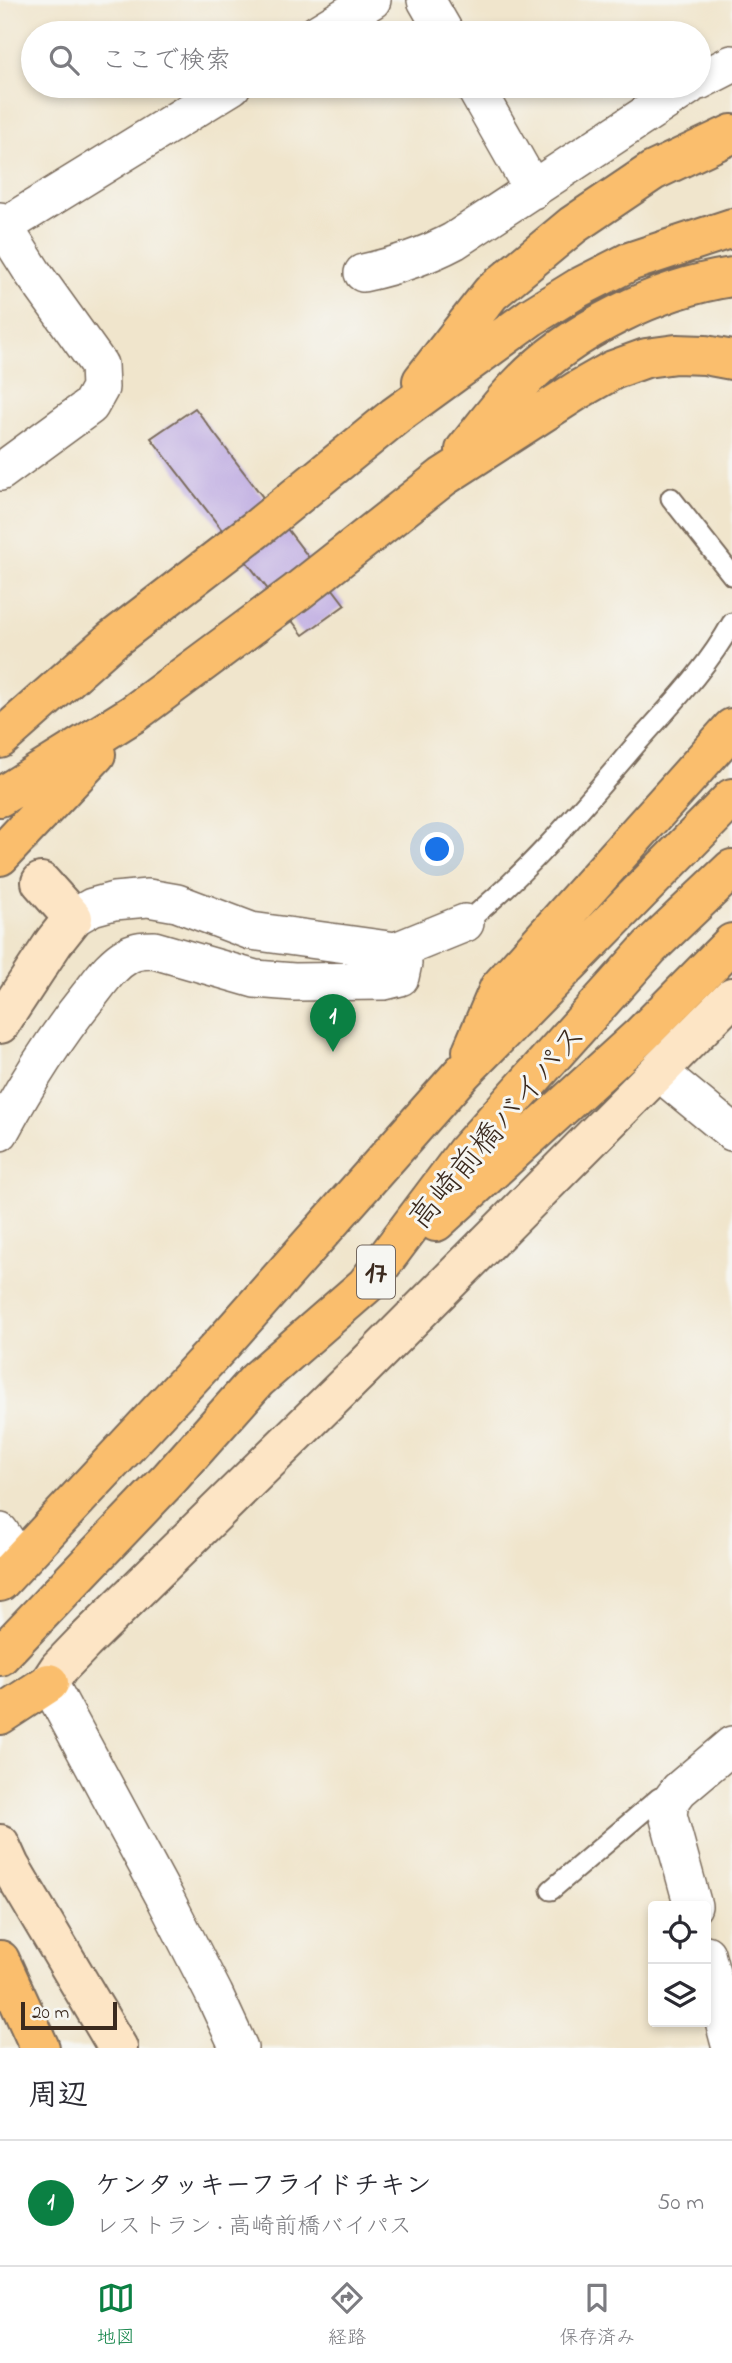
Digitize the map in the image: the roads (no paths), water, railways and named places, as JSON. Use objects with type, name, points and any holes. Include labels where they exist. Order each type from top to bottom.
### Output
[{"type":"highway","points":[[395,416],[491,293],[573,225],[610,199],[653,171],[732,134]]},
{"type":"highway","points":[[0,739],[111,640],[255,530],[395,416],[531,317],[578,288],[629,262],[732,228]]},
{"type":"highway","points":[[443,477],[520,384],[564,346],[634,307],[682,289],[732,277]]},
{"type":"highway","points":[[0,797],[134,714],[297,592],[443,477],[578,390],[613,370],[646,358],[676,354],[732,360]]},
{"type":"highway","points":[[0,703],[111,640]]},
{"type":"highway","points":[[0,856],[134,714]]},
{"type":"highway","points":[[463,1072],[499,988],[732,728]]},
{"type":"highway","name":"高崎前橋バイパス","points":[[6,1558],[222,1343],[463,1072],[732,798]]},
{"type":"highway","name":"高崎前橋バイパス","points":[[0,1656],[170,1478],[257,1380],[366,1285],[466,1152],[650,947],[732,869]]},
{"type":"highway","points":[[366,1285],[640,1036],[732,943]]},
{"type":"highway","points":[[0,1715],[49,1683]]},
{"type":"highway","points":[[0,1960],[40,2048]]},
{"type":"street","points":[[338,21],[372,0]]},
{"type":"street","points":[[426,0],[438,21]]},
{"type":"street","points":[[711,75],[732,64]]},
{"type":"street","points":[[0,472],[90,406],[100,388],[99,365],[1,224],[212,98]]},
{"type":"street","points":[[481,98],[533,190]]},
{"type":"street","points":[[363,273],[397,266],[430,254],[533,190],[671,98]]},
{"type":"street","points":[[41,882],[73,918]]},
{"type":"street","points":[[0,1024],[73,918],[92,907],[114,901],[148,898],[177,903],[251,931],[396,951],[464,923]]},
{"type":"street","points":[[0,1132],[32,1076],[73,1014],[111,967],[130,954],[154,950],[255,979],[294,982],[384,981],[400,977],[403,963],[396,951]]},
{"type":"street","points":[[239,2048],[165,1898],[49,1683],[59,1668],[84,1642],[732,997]]},
{"type":"street","points":[[659,1072],[732,1132]]},
{"type":"street","points":[[692,1901],[668,1815],[670,1802],[679,1790],[732,1745]]},
{"type":"street","points":[[0,1844],[118,2048]]},
{"type":"street","points":[[709,1964],[731,2048]]},
{"type":"lane","points":[[671,498],[732,575]]},
{"type":"lane","points":[[464,923],[519,875],[591,797],[715,653],[732,623]]},
{"type":"lane","points":[[551,1890],[659,1798],[670,1802]]},
{"type":"tunnel","points":[[0,830],[41,882]]},
{"type":"place","name":"ケンタッキーフライドチキン","points":[[333,1052]]}]
